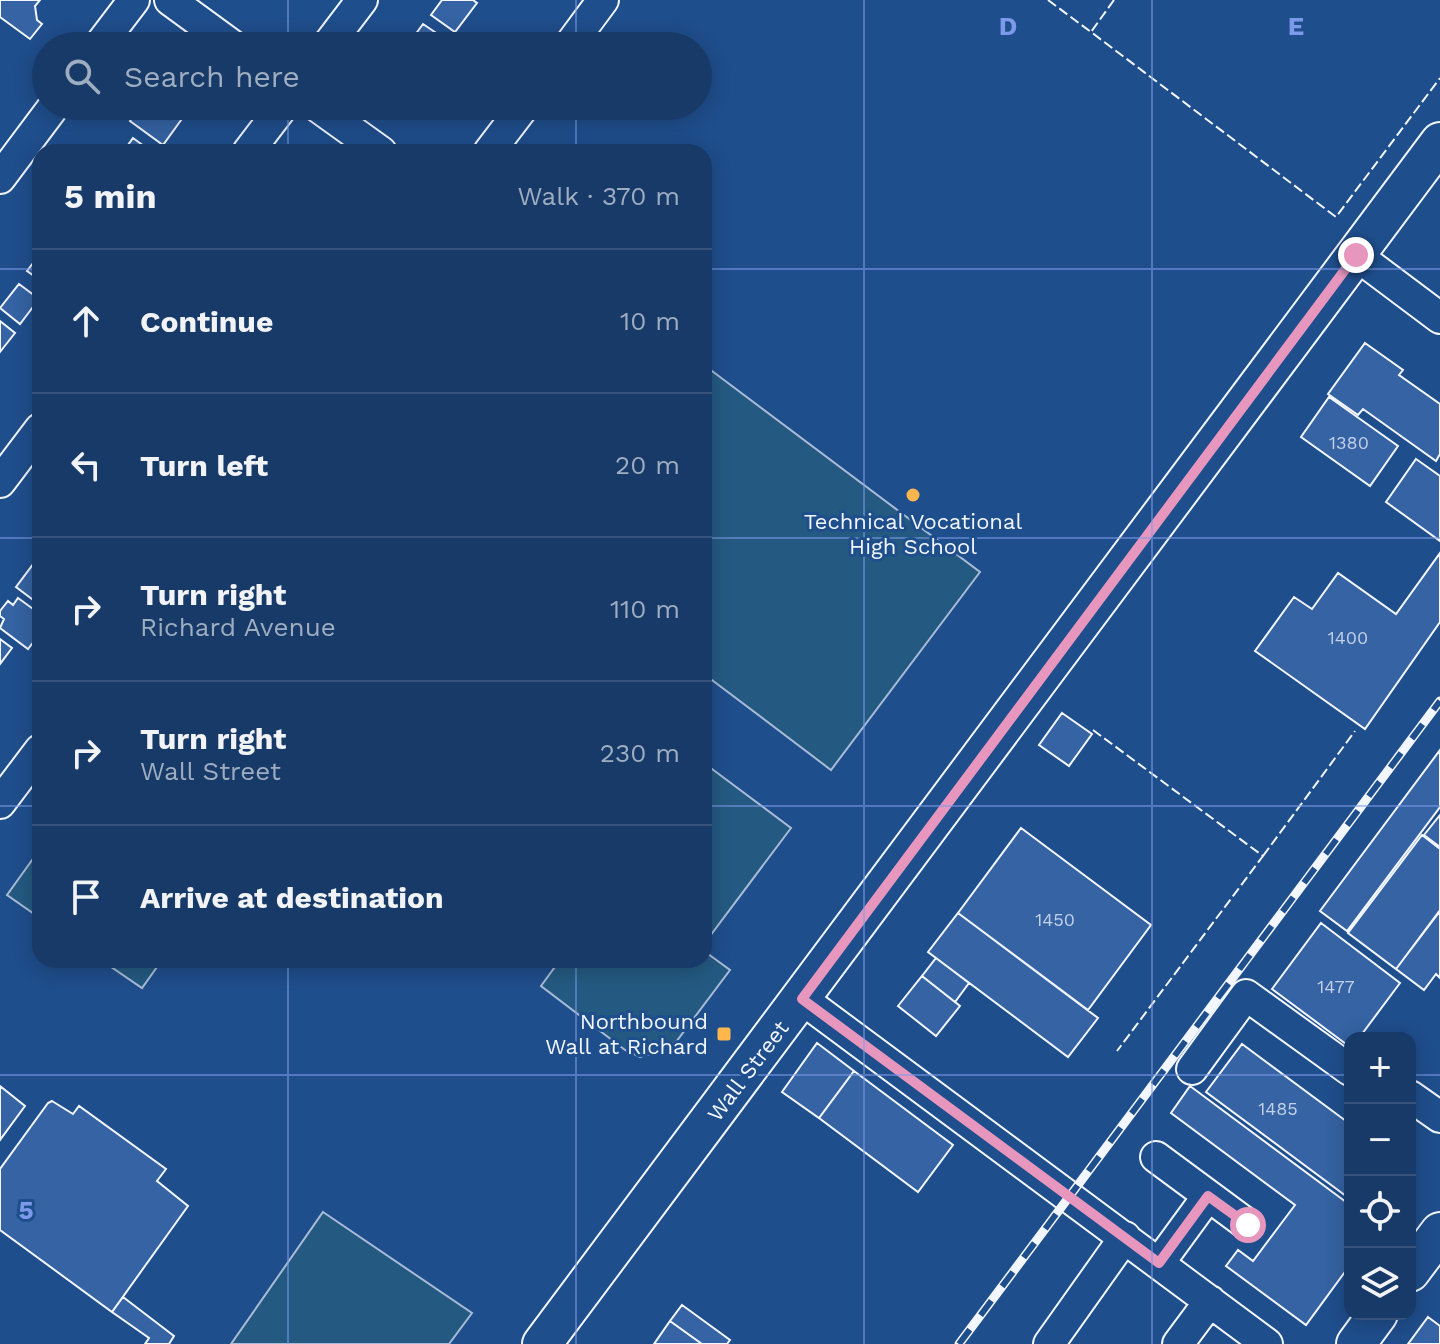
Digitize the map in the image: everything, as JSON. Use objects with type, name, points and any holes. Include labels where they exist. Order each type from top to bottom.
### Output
[{"type":"main road","name":"Wall Street","points":[[542,1344],[1440,142]]},
{"type":"main road","points":[[1356,1344],[1374,1320]]},
{"type":"street","points":[[110,32],[134,0]]},
{"type":"street","points":[[170,0],[214,32]]},
{"type":"street","points":[[338,32],[362,0]]},
{"type":"street","points":[[579,32],[603,0]]},
{"type":"street","points":[[0,178],[44,120]]},
{"type":"street","points":[[254,144],[272,120]]},
{"type":"street","points":[[336,120],[370,144]]},
{"type":"street","points":[[495,144],[513,120]]},
{"type":"street","points":[[1356,255],[1440,318]]},
{"type":"street","points":[[0,482],[32,440]]},
{"type":"street","points":[[0,803],[32,761]]},
{"type":"street","points":[[1192,1069],[1246,995],[1344,1066]]},
{"type":"street","points":[[802,999],[1267,1344]]},
{"type":"street","points":[[1416,1100],[1440,1117]]},
{"type":"street","points":[[1156,1157],[1248,1225]]},
{"type":"street","points":[[1159,1263],[1208,1196]]},
{"type":"street","points":[[1049,1344],[1125,1237]]},
{"type":"street","points":[[1178,1344],[1210,1301]]},
{"type":"shaded area","points":[[712,371],[980,572],[831,770],[712,680]]},
{"type":"shaded area","points":[[712,769],[791,828],[712,933]]},
{"type":"shaded area","points":[[32,860],[32,912],[7,895]]},
{"type":"shaded area","points":[[712,957],[730,970],[676,1042],[640,1057],[625,1050],[541,986],[554,968],[712,968]]},
{"type":"shaded area","points":[[113,968],[156,968],[142,988]]},
{"type":"shaded area","points":[[323,1212],[472,1313],[449,1344],[231,1344]]},
{"type":"building","points":[[0,0],[40,0],[35,6],[37,20],[42,24],[32,32],[30,39],[0,17]]},
{"type":"building","points":[[442,0],[473,0],[477,3],[455,32],[431,15]]},
{"type":"building","points":[[423,24],[435,32],[417,32]]},
{"type":"building","points":[[131,120],[181,120],[164,144]]},
{"type":"building","points":[[19,284],[32,294],[32,308],[20,324],[0,308]]},
{"type":"building","points":[[0,321],[15,333],[0,352]]},
{"type":"building","points":[[1365,343],[1403,370],[1399,375],[1440,404],[1440,454],[1436,461],[1363,409],[1358,415],[1328,394]]},
{"type":"building","points":[[1329,397],[1398,446],[1370,486],[1301,437]]},
{"type":"building","points":[[1416,459],[1440,476],[1440,541],[1386,502]]},
{"type":"building","points":[[1440,553],[1440,622],[1365,729],[1255,651],[1294,597],[1312,609],[1338,573],[1396,614]]},
{"type":"building","points":[[32,566],[32,599],[16,587]]},
{"type":"building","points":[[18,598],[32,608],[32,644],[28,649],[0,628],[4,619],[0,611],[8,601],[13,605]]},
{"type":"building","points":[[0,639],[12,648],[0,664]]},
{"type":"building","points":[[1062,713],[1092,734],[1069,766],[1039,745]]},
{"type":"building","points":[[1440,750],[1440,807],[1347,931],[1320,911]]},
{"type":"building","points":[[1440,815],[1440,847],[1424,835]]},
{"type":"building","points":[[1021,828],[1151,925],[1088,1010],[958,913]]},
{"type":"building","points":[[1422,835],[1440,849],[1440,910],[1396,969],[1348,933]]},
{"type":"building","points":[[1440,911],[1440,978],[1436,974],[1424,990],[1396,969]]},
{"type":"building","points":[[958,913],[1098,1018],[1068,1057],[928,952]]},
{"type":"building","points":[[1321,923],[1400,983],[1363,1032],[1344,1032],[1344,1043],[1272,989]]},
{"type":"building","points":[[936,958],[969,983],[955,1002],[922,976]]},
{"type":"building","points":[[922,976],[960,1006],[936,1036],[898,1006]]},
{"type":"building","points":[[817,1043],[854,1071],[819,1118],[782,1092]]},
{"type":"building","points":[[1242,1044],[1344,1120],[1344,1195],[1206,1092]]},
{"type":"building","points":[[854,1071],[953,1145],[918,1192],[819,1118]]},
{"type":"building","points":[[0,1086],[25,1106],[0,1140]]},
{"type":"building","points":[[1190,1086],[1344,1201],[1344,1273],[1306,1325],[1226,1266],[1238,1250],[1253,1261],[1295,1205],[1171,1113]]},
{"type":"building","points":[[52,1101],[73,1114],[79,1106],[166,1169],[157,1181],[188,1206],[112,1312],[0,1230],[0,1169]]},
{"type":"building","points":[[123,1297],[174,1336],[169,1344],[145,1344],[149,1338],[112,1312]]},
{"type":"building","points":[[682,1305],[730,1340],[727,1344],[702,1344],[670,1321]]},
{"type":"building","points":[[1428,1317],[1440,1326],[1440,1344],[1408,1344]]},
{"type":"building","points":[[670,1321],[702,1344],[654,1344]]},
{"type":"railway","points":[[959,1344],[1440,701]]},
{"type":"fence","points":[[1048,0],[1091,32]]},
{"type":"fence","points":[[1114,0],[1091,32],[1336,217],[1440,78]]},
{"type":"fence","points":[[1093,730],[1263,856],[1117,1051]]},
{"type":"fence","points":[[1263,856],[1355,731]]},
{"type":"place","name":"Technical Vocational High School","points":[[913,495]]},
{"type":"place","name":"Northbound Wall at Richard","points":[[724,1034]]},
{"type":"route","points":[[1248,1225],[1208,1196],[1159,1263],[802,999],[1356,255]]}]
